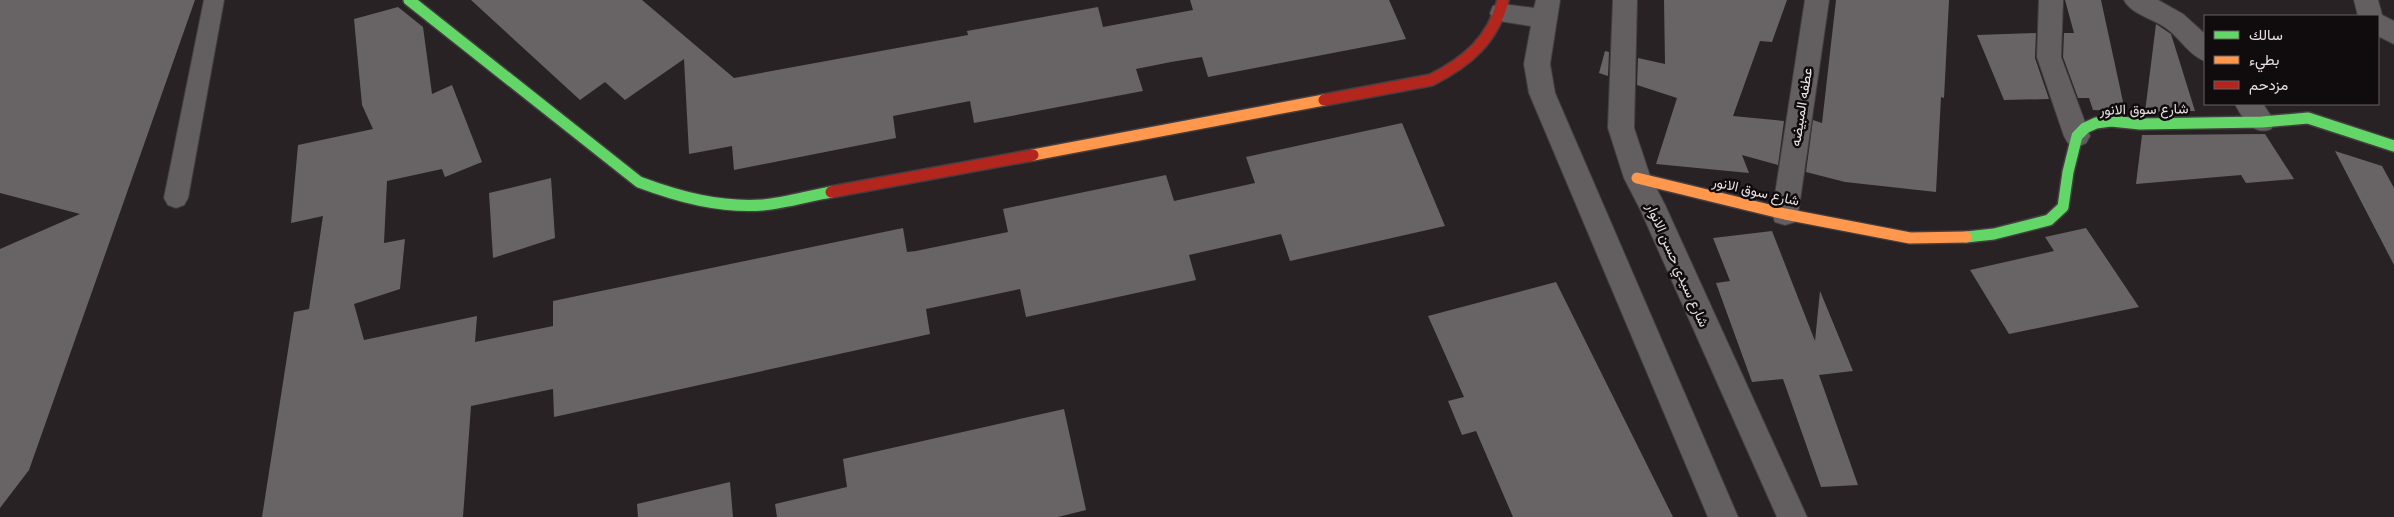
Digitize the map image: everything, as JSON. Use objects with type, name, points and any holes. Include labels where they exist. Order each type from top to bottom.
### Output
[{"type":"street","points":[[409,0],[609,161],[639,182],[676,197],[727,205],[763,205],[808,198],[1431,80],[1452,72],[1469,60],[1486,42],[1503,6],[1546,10],[1537,64],[1542,93],[1723,517]]},
{"type":"street","name":"شارع سيدي حسن الانوار","points":[[1625,0],[1621,128],[1637,178],[1652,205],[1792,517]]},
{"type":"street","name":"عطفه المبيضه","points":[[1785,214],[1817,0]]},
{"type":"street","points":[[2050,0],[2049,56],[2077,136]]},
{"type":"street","points":[[2136,0],[2172,18],[2188,30],[2204,50]]},
{"type":"street","points":[[2366,0],[2370,15]]},
{"type":"street","points":[[2379,25],[2394,34]]},
{"type":"street","name":"شارع سوق الانور","points":[[1637,178],[1785,214],[1910,238],[1950,239],[1994,234],[2049,220],[2063,207],[2068,172],[2077,136],[2085,128],[2111,121],[2140,124],[2255,113],[2308,118],[2394,146]]},
{"type":"lane","points":[[176,198],[214,0]]},
{"type":"building","points":[[0,0],[195,0],[29,470],[0,508],[0,249],[80,214],[0,193]]},
{"type":"building","points":[[471,0],[642,0],[734,78],[968,35],[967,31],[1098,7],[1103,27],[1193,10],[1190,0],[1389,0],[1406,39],[1208,77],[1202,57],[1171,62],[1136,69],[1143,91],[974,123],[970,101],[893,116],[896,138],[734,170],[732,146],[689,154],[684,59],[625,100],[605,82],[580,100]]},
{"type":"building","points":[[1664,0],[1787,0],[1772,42],[1760,41],[1733,116],[1784,121],[1778,165],[1742,155],[1749,173],[1656,164],[1677,98],[1637,85],[1638,58],[1665,64]]},
{"type":"building","points":[[1836,0],[1949,0],[1944,98],[1941,97],[1936,192],[1845,182],[1806,172],[1813,120],[1822,123]]},
{"type":"building","points":[[2065,0],[2101,0],[2125,111],[2093,110],[2089,98],[2078,98],[2063,57],[2064,33],[2074,33]]},
{"type":"building","points":[[398,7],[423,27],[432,94],[452,85],[482,162],[445,177],[442,169],[387,181],[384,243],[405,239],[400,289],[354,304],[364,340],[477,316],[475,342],[553,326],[553,301],[903,228],[907,252],[916,251],[1008,232],[1003,209],[1166,175],[1174,201],[1255,183],[1246,157],[1402,123],[1445,226],[1290,261],[1281,234],[1189,255],[1196,280],[1026,317],[1020,289],[926,309],[930,334],[554,417],[553,389],[471,406],[463,517],[262,517],[294,312],[309,309],[323,216],[291,223],[298,145],[373,129],[362,105],[354,19]]},
{"type":"building","points":[[2156,24],[2171,34],[2195,111],[2145,112]]},
{"type":"building","points":[[2036,33],[2035,58],[2049,99],[2004,100],[1977,35]]},
{"type":"building","points":[[1605,51],[1609,52],[1608,76],[1599,73]]},
{"type":"building","points":[[2265,134],[2294,179],[2246,183],[2241,175],[2136,184],[2142,135]]},
{"type":"building","points":[[2335,151],[2382,166],[2394,188],[2394,265]]},
{"type":"building","points":[[551,178],[555,238],[493,258],[489,193]]},
{"type":"building","points":[[2086,228],[2139,307],[2009,334],[1970,270],[2054,251],[2045,237]]},
{"type":"building","points":[[1772,231],[1815,341],[1820,291],[1853,371],[1819,375],[1858,485],[1821,487],[1783,379],[1752,382],[1716,283],[1730,281],[1713,238]]},
{"type":"building","points":[[1556,282],[1673,517],[1513,517],[1476,431],[1462,435],[1448,401],[1464,397],[1428,316]]},
{"type":"building","points":[[1064,409],[1086,510],[1058,517],[777,517],[775,504],[847,487],[843,459]]},
{"type":"building","points":[[730,482],[733,517],[638,517],[637,504]]},
{"type":"traffic: fast","points":[[409,0],[639,182],[669,193],[700,201],[747,206],[772,204],[831,192]]},
{"type":"traffic: fast","points":[[1966,237],[1994,234],[2049,220],[2063,207],[2068,172],[2077,136],[2085,128],[2096,123],[2111,121],[2140,124],[2262,122],[2308,118],[2394,146]]},
{"type":"traffic: slow","points":[[1033,155],[1324,100]]},
{"type":"traffic: slow","points":[[1637,178],[1785,214],[1910,238],[1966,237]]},
{"type":"traffic: jam","points":[[1324,100],[1431,80],[1444,73],[1468,58],[1487,39],[1499,15],[1503,0]]},
{"type":"traffic: jam","points":[[831,192],[1033,155]]}]
